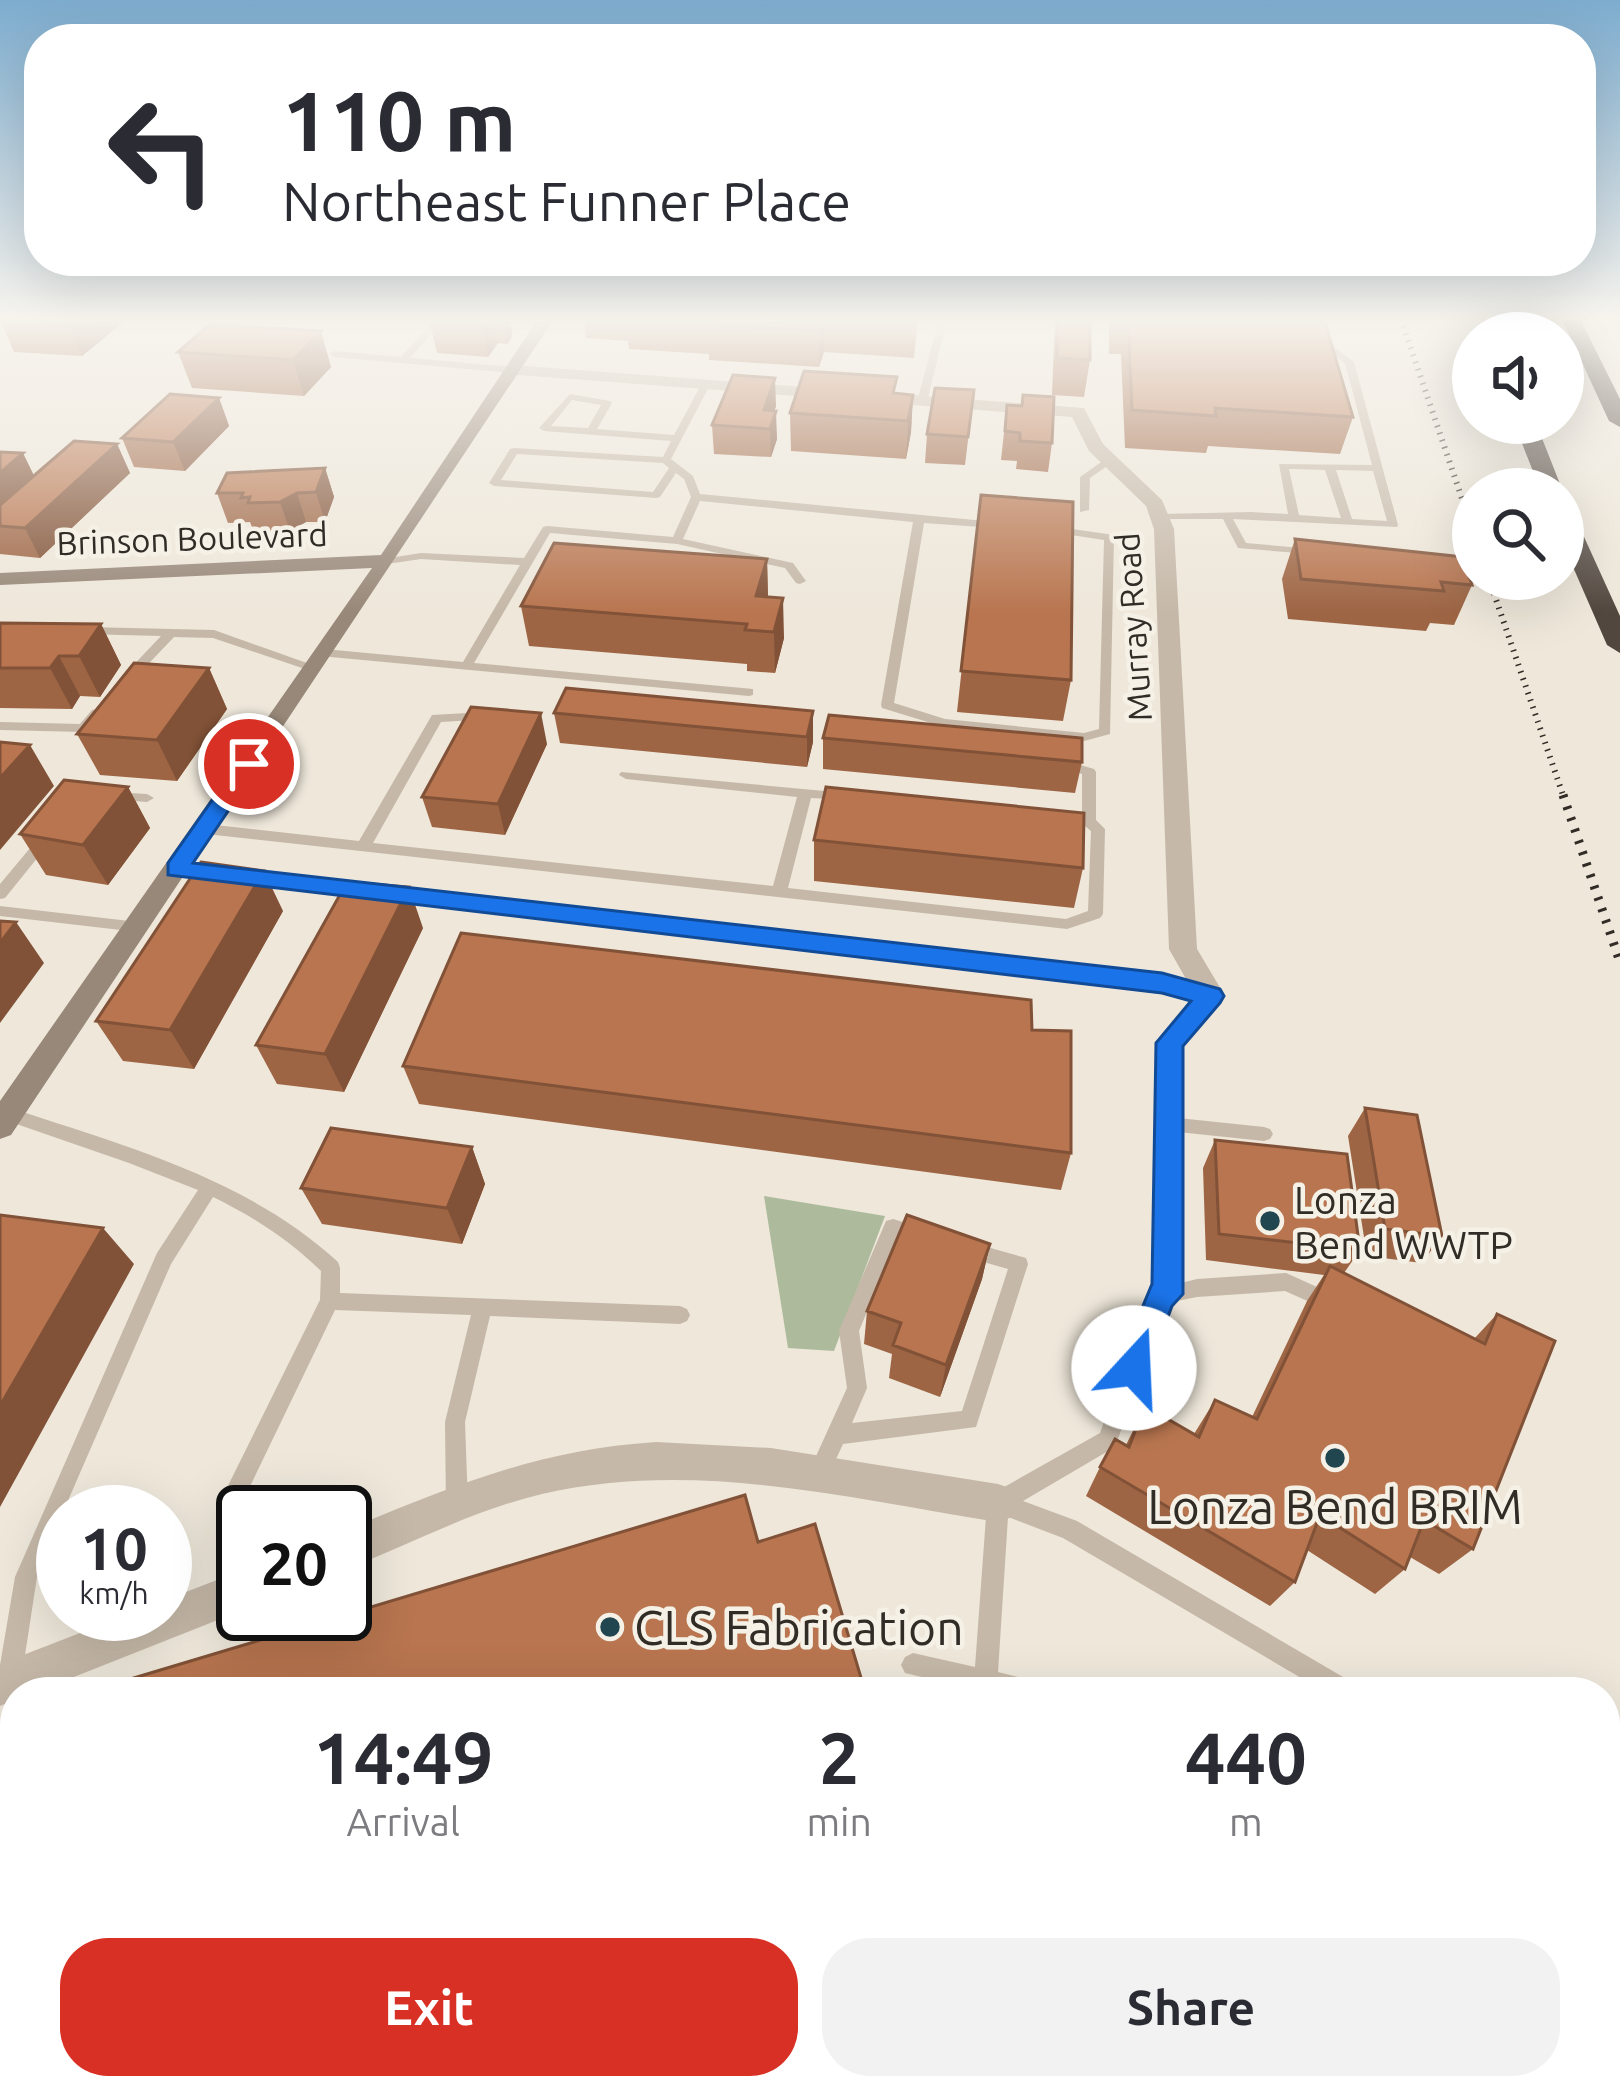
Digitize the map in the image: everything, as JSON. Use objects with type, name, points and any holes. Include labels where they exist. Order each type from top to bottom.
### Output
[{"type":"highway","points":[[1584,564],[1620,645]]},
{"type":"street","points":[[4,1120],[206,829],[481,417]]},
{"type":"street","name":"Murray Road","points":[[1080,417],[1095,447],[1155,504],[1165,529],[1183,949],[1211,996]]},
{"type":"street","name":"Brinson Boulevard","points":[[0,580],[387,561]]},
{"type":"street","points":[[176,869],[1162,983],[1211,996]]},
{"type":"street","points":[[372,1540],[542,1475],[644,1461],[730,1463],[998,1503]]},
{"type":"street","points":[[20,1677],[216,1601]]},
{"type":"lane","points":[[553,417],[544,428],[677,438]]},
{"type":"lane","points":[[591,431],[599,417]]},
{"type":"lane","points":[[677,541],[697,497],[688,478],[671,463],[514,451],[494,483],[656,495],[671,463],[677,438],[688,417]]},
{"type":"lane","points":[[1160,517],[1294,518],[1394,532],[1364,417]]},
{"type":"lane","points":[[1084,510],[1085,477],[1108,462]]},
{"type":"lane","points":[[1294,518],[1282,466],[1378,468]]},
{"type":"lane","points":[[1329,466],[1348,522]]},
{"type":"lane","points":[[697,497],[1011,526]]},
{"type":"lane","points":[[1226,515],[1242,546],[1327,553]]},
{"type":"lane","points":[[919,519],[886,705],[944,723],[1084,737],[1105,731],[1110,537],[1102,532],[1034,527]]},
{"type":"lane","points":[[467,665],[547,529],[677,541],[789,565],[800,580]]},
{"type":"lane","points":[[387,561],[421,556],[527,562]]},
{"type":"lane","points":[[64,631],[214,634],[320,661],[467,665],[749,692]]},
{"type":"lane","points":[[0,726],[83,728],[171,633]]},
{"type":"lane","points":[[363,847],[436,718],[501,715]]},
{"type":"lane","points":[[1049,761],[1089,772],[1089,822]]},
{"type":"lane","points":[[626,775],[853,798]]},
{"type":"lane","points":[[779,892],[805,793]]},
{"type":"lane","points":[[104,796],[147,798]]},
{"type":"lane","points":[[206,829],[1067,923],[1095,914],[1098,829],[1089,822],[1042,817]]},
{"type":"lane","points":[[0,894],[56,828]]},
{"type":"lane","points":[[0,911],[138,927]]},
{"type":"lane","points":[[1167,1294],[1169,1043],[1211,996]]},
{"type":"lane","points":[[4,1120],[208,1188],[306,1240],[331,1268],[330,1301],[239,1485]]},
{"type":"lane","points":[[1169,1124],[1264,1134]]},
{"type":"lane","points":[[6,1677],[26,1577],[164,1258],[208,1188]]},
{"type":"lane","points":[[818,1477],[836,1435],[857,1388],[849,1331],[893,1227],[1018,1264],[969,1420],[836,1435]]},
{"type":"lane","points":[[998,1503],[1108,1440],[1160,1296],[1286,1282],[1344,1308]]},
{"type":"lane","points":[[330,1301],[680,1315]]},
{"type":"lane","points":[[457,1507],[455,1422],[483,1307]]},
{"type":"lane","points":[[986,1677],[998,1503]]},
{"type":"lane","points":[[998,1503],[1070,1528],[1322,1677]]},
{"type":"lane","points":[[913,1665],[968,1677]]},
{"type":"green space","points":[[764,1196],[885,1216],[834,1351],[788,1348]]},
{"type":"building","points":[[145,417],[199,417],[173,442],[122,438]]},
{"type":"building","points":[[715,417],[774,417],[770,429],[712,425]]},
{"type":"building","points":[[848,417],[909,417],[908,421]]},
{"type":"building","points":[[930,417],[971,417],[968,437],[927,434]]},
{"type":"building","points":[[1006,417],[1053,417],[1052,443],[1020,441],[1020,433],[1005,431]]},
{"type":"building","points":[[74,441],[117,444],[25,528],[0,526],[0,505]]},
{"type":"building","points":[[0,452],[23,453],[0,473]]},
{"type":"building","points":[[325,468],[316,492],[297,493],[280,502],[248,503],[250,497],[241,498],[243,493],[217,493],[227,473]]},
{"type":"building","points":[[981,495],[1073,502],[1071,680],[961,671]]},
{"type":"building","points":[[1295,539],[1452,556],[1452,583],[1441,582],[1444,591],[1301,579]]},
{"type":"building","points":[[554,543],[767,559],[756,596],[783,598],[774,632],[745,630],[747,624],[521,606]]},
{"type":"building","points":[[0,623],[101,624],[79,656],[59,656],[50,668],[0,668]]},
{"type":"building","points":[[134,663],[209,668],[157,740],[77,734]]},
{"type":"building","points":[[566,688],[813,711],[807,737],[554,713]]},
{"type":"building","points":[[471,707],[541,713],[498,804],[422,797]]},
{"type":"building","points":[[829,715],[1082,738],[1082,762],[823,738]]},
{"type":"building","points":[[0,742],[30,745],[0,778]]},
{"type":"building","points":[[64,780],[128,787],[83,845],[20,834]]},
{"type":"building","points":[[826,787],[1084,813],[1083,868],[814,840]]},
{"type":"building","points":[[201,862],[264,871],[170,1030],[96,1021]]},
{"type":"building","points":[[347,882],[409,887],[325,1054],[256,1045]]},
{"type":"building","points":[[0,921],[16,922],[0,943]]},
{"type":"building","points":[[461,933],[1031,1000],[1032,1030],[1071,1031],[1071,1153],[403,1066]]},
{"type":"building","points":[[1365,1108],[1417,1115],[1442,1236],[1385,1229]]},
{"type":"building","points":[[331,1128],[472,1147],[447,1208],[301,1188]]},
{"type":"building","points":[[1215,1140],[1347,1154],[1360,1250],[1219,1234]]},
{"type":"building","points":[[0,1215],[103,1228],[0,1406]]},
{"type":"building","points":[[907,1215],[990,1244],[946,1365],[893,1345],[901,1323],[867,1311]]},
{"type":"building","name":"Lonza Bend BRIM","points":[[1330,1266],[1485,1344],[1497,1314],[1555,1341],[1473,1549],[1424,1520],[1405,1569],[1320,1515],[1295,1582],[1100,1467],[1115,1439],[1129,1447],[1145,1406],[1199,1437],[1215,1400],[1257,1419]]},
{"type":"building","name":"CLS Fabrication","points":[[745,1495],[758,1542],[815,1524],[861,1677],[137,1677],[257,1641],[372,1641],[372,1607]]},
{"type":"railway","points":[[1434,417],[1452,469]]},
{"type":"railway","points":[[1496,600],[1564,798]]},
{"type":"railway","points":[[1563,795],[1620,962]]},
{"type":"place","name":"Lonza Bend WWTP","points":[[1270,1221]]},
{"type":"place","name":"Lonza Bend BRIM","points":[[1335,1458]]},
{"type":"place","name":"CLS Fabrication","points":[[610,1627]]},
{"type":"route","points":[[249,764],[176,869],[1162,983],[1211,996],[1169,1043],[1167,1294],[1160,1296],[1134,1368]]}]
